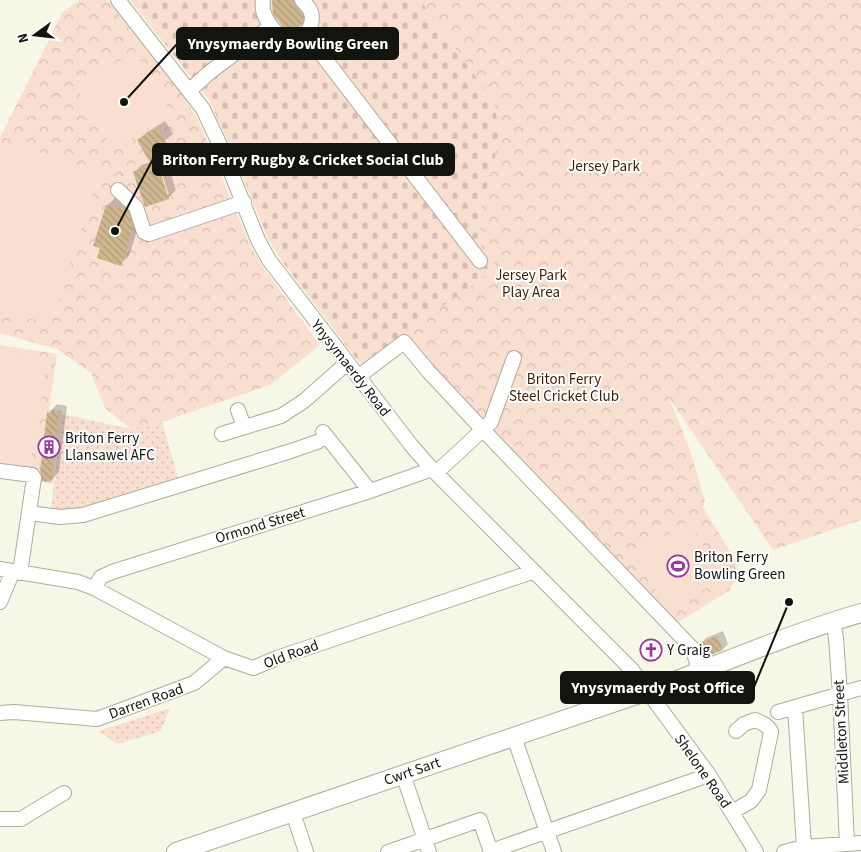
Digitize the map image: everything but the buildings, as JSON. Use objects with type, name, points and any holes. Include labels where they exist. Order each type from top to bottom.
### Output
[{"type":"main road","name":"Cwrt Sart","points":[[180,851],[648,691],[757,647],[861,613]]},
{"type":"street","name":"Ynysymaerdy Road","points":[[118,0],[203,109],[220,144],[258,240],[269,260],[347,363],[433,470],[532,572],[632,670],[648,691]]},
{"type":"street","points":[[263,0],[263,14],[284,40],[296,40],[306,34],[312,21],[310,10],[302,0]]},
{"type":"street","points":[[190,90],[210,72],[271,26]]},
{"type":"street","points":[[306,34],[480,260]]},
{"type":"street","points":[[118,190],[136,207],[144,232],[150,234],[244,202]]},
{"type":"street","points":[[358,377],[404,342],[429,372],[693,649],[699,672]]},
{"type":"street","name":"Ormond Street","points":[[94,588],[101,577],[112,572],[433,470],[484,430],[491,422],[514,358]]},
{"type":"street","points":[[222,434],[281,416],[304,402],[347,363]]},
{"type":"street","points":[[238,410],[244,427]]},
{"type":"street","points":[[29,512],[60,517],[83,515],[317,442],[325,434],[370,491]]},
{"type":"street","points":[[0,471],[32,475],[34,478],[29,512],[10,571],[10,578],[0,602]]},
{"type":"street","name":"Old Road","points":[[10,571],[78,582],[94,588],[224,658],[253,668],[277,658],[532,572]]},
{"type":"street","name":"Middleton Street","points":[[833,621],[854,843]]},
{"type":"street","name":"Darren Road","points":[[0,713],[14,712],[97,719],[194,684],[224,658]]},
{"type":"street","points":[[778,712],[861,688]]},
{"type":"street","name":"Shelone Road","points":[[648,691],[709,775],[756,852]]},
{"type":"street","points":[[795,707],[808,848]]},
{"type":"street","points":[[732,812],[751,801],[759,790],[771,732],[770,728],[754,720],[736,730]]},
{"type":"street","points":[[514,737],[554,852]]},
{"type":"street","points":[[403,774],[427,846]]},
{"type":"street","points":[[388,852],[427,846],[480,820],[491,851],[709,775]]},
{"type":"street","points":[[0,819],[21,819],[64,793]]},
{"type":"street","points":[[293,813],[306,852]]},
{"type":"street","points":[[784,852],[854,843]]},
{"type":"green space","points":[[79,0],[107,0],[179,90],[198,120],[249,243],[260,263],[320,345],[270,385],[162,422],[131,429],[105,408],[91,373],[57,349],[0,333],[0,138],[62,13]]},
{"type":"green space","points":[[130,0],[420,0],[494,102],[499,131],[495,157],[478,220],[483,245],[496,268],[362,366],[284,264],[269,241],[209,100]]},
{"type":"green space","points":[[420,0],[861,0],[861,520],[773,550],[669,398],[690,450],[705,501],[703,507],[737,563],[736,579],[729,591],[675,624],[428,367],[402,335],[496,267],[483,245],[478,220],[495,157],[499,131],[494,103]]},
{"type":"green space","points":[[135,52],[172,115],[113,151],[76,88]]},
{"type":"green space","points":[[7,142],[100,172],[51,325],[0,309],[0,165]]},
{"type":"green space","points":[[0,345],[57,354],[49,409],[62,411],[53,484],[37,482],[0,468]]},
{"type":"green space","points":[[0,349],[48,357],[30,467],[0,462]]},
{"type":"green space","points":[[61,414],[131,429],[162,422],[179,481],[82,512],[51,512]]},
{"type":"green space","name":"Briton Ferry Bowling Green","points":[[688,521],[724,577],[669,612],[633,556]]},
{"type":"green space","points":[[170,708],[161,731],[117,744],[99,731]]},
{"type":"place","name":"Ynysymaerdy Bowling Green","points":[[124,102]]},
{"type":"place","name":"Briton Ferry Rugby & Cricket Social Club","points":[[115,231]]},
{"type":"place","name":"Briton Ferry Llansawel AFC","points":[[49,447]]},
{"type":"place","name":"Briton Ferry Bowling Green","points":[[678,566]]},
{"type":"place","name":"Ynysymaerdy Post Office","points":[[789,602]]},
{"type":"place","name":"Y Graig","points":[[651,650]]},
{"type":"park label","name":"Jersey Park","points":[[604,166]]},
{"type":"park label","name":"Jersey Park Play Area","points":[[531,284]]},
{"type":"park label","name":"Briton Ferry Steel Cricket Club","points":[[564,388]]}]
